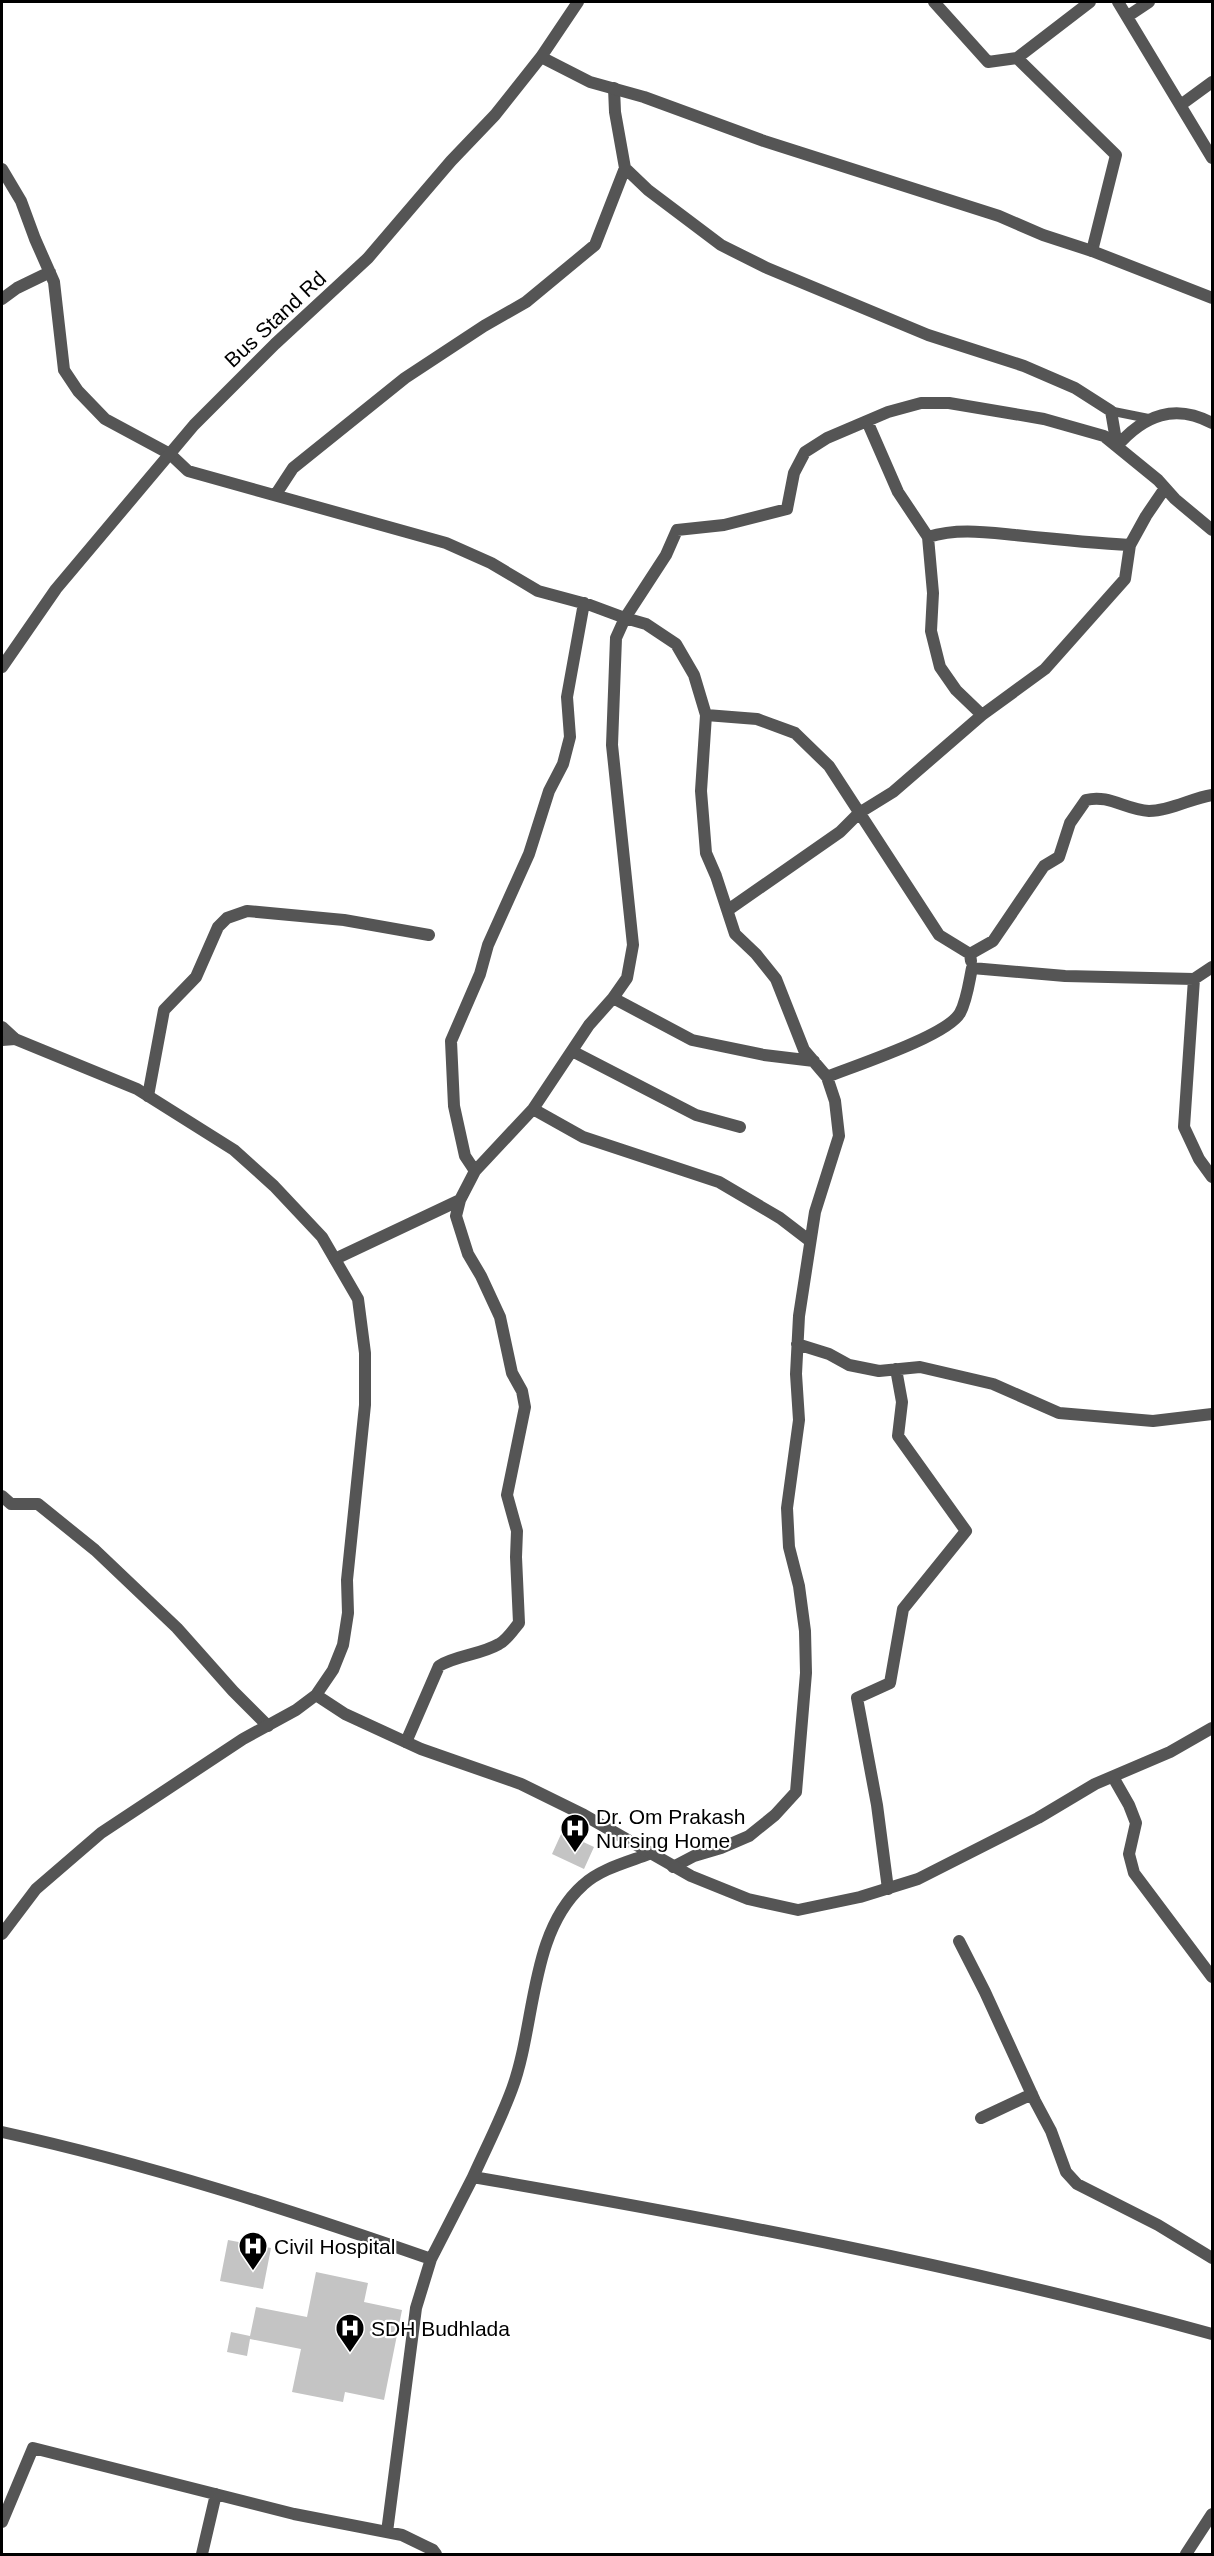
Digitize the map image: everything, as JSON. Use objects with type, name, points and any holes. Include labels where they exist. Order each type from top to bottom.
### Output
[{"type":"street","name":"Bus Stand Rd","points":[[2,667],[56,589],[194,425],[275,344],[369,258],[451,161],[495,114],[541,57],[578,2]]},
{"type":"street","points":[[934,2],[988,62],[1017,58],[1090,2]]},
{"type":"street","points":[[1118,2],[1182,104],[1212,158]]},
{"type":"street","points":[[1128,16],[1149,2]]},
{"type":"street","points":[[541,57],[590,82],[644,97],[765,141],[999,216],[1043,235],[1092,251],[1212,298]]},
{"type":"street","points":[[1017,58],[1116,155],[1092,251]]},
{"type":"street","points":[[1182,104],[1212,82]]},
{"type":"street","points":[[614,88],[615,112],[625,168],[633,178],[721,245],[767,268],[928,335],[1024,366],[1074,388],[1111,411],[1117,446]]},
{"type":"street","points":[[276,494],[293,468],[397,384],[484,326],[526,302],[594,245],[625,168]]},
{"type":"street","points":[[2,169],[21,201],[54,282],[64,370],[78,391],[105,419],[170,454],[188,471],[446,543],[490,563],[538,591],[584,603],[646,624],[676,644],[694,675],[706,715],[702,820],[706,853],[735,934],[756,954],[776,979],[804,1050],[827,1077],[835,1101],[839,1136],[815,1212],[799,1316],[796,1374],[799,1420],[787,1508],[789,1547],[799,1586],[805,1630],[806,1672],[796,1792],[776,1815],[749,1836],[722,1848],[694,1856],[673,1867]]},
{"type":"street","points":[[2,299],[17,288],[50,272]]},
{"type":"street","points":[[406,1742],[439,1666],[449,1660],[479,1653],[501,1643],[519,1623],[517,1532],[507,1495],[525,1407],[522,1391],[512,1373],[500,1317],[468,1254],[456,1216],[460,1200],[475,1171],[533,1109],[589,1025],[627,978],[633,945],[612,745],[616,638],[625,618],[666,555],[677,530],[724,525],[787,509],[794,473],[805,452],[827,438],[867,421],[921,403],[949,403],[1074,426],[1104,435],[1212,530]]},
{"type":"street","points":[[1117,446],[1128,433],[1151,419],[1177,411],[1199,416],[1212,423]]},
{"type":"street","points":[[867,421],[898,492],[928,537],[933,593],[931,631],[940,667],[956,690],[982,716]]},
{"type":"street","points":[[728,910],[840,832],[859,813],[893,792],[982,716],[1045,669],[1125,579],[1130,545],[1165,488]]},
{"type":"street","points":[[928,537],[946,531],[978,531],[1086,543],[1130,545]]},
{"type":"street","points":[[475,1171],[465,1156],[454,1106],[451,1041],[476,983],[488,945],[529,854],[549,791],[563,764],[570,736],[567,697],[584,603]]},
{"type":"street","points":[[706,715],[757,718],[795,733],[829,765],[939,934],[970,954],[972,968],[960,1013],[950,1025],[896,1050],[827,1077]]},
{"type":"street","points":[[970,954],[993,941],[1044,866],[1059,857],[1070,823],[1086,800],[1096,797],[1106,798],[1149,811],[1212,795]]},
{"type":"street","points":[[148,1095],[164,1011],[196,977],[218,927],[227,918],[247,910],[344,920],[429,935]]},
{"type":"street","points":[[972,968],[1075,976],[1194,979],[1212,967]]},
{"type":"street","points":[[1194,979],[1184,1128],[1199,1159],[1212,1177]]},
{"type":"street","points":[[613,998],[692,1040],[764,1055],[814,1061]]},
{"type":"street","points":[[2,1027],[15,1039],[83,1065],[148,1095],[234,1150],[274,1186],[322,1237],[358,1299],[365,1353],[365,1405],[344,1634],[333,1670],[316,1695],[296,1710],[243,1739],[101,1833],[36,1889],[2,1934]]},
{"type":"street","points":[[2,1040],[15,1039]]},
{"type":"street","points":[[572,1051],[696,1115],[740,1127]]},
{"type":"street","points":[[533,1109],[583,1137],[719,1182],[780,1218],[810,1241]]},
{"type":"street","points":[[335,1259],[460,1200]]},
{"type":"street","points":[[798,1344],[828,1354],[849,1365],[879,1371],[920,1367],[993,1384],[1059,1413],[1153,1421],[1212,1414]]},
{"type":"street","points":[[888,1888],[877,1805],[857,1698],[890,1683],[903,1609],[966,1531],[898,1436],[902,1402],[896,1369]]},
{"type":"street","points":[[2,1496],[11,1504],[38,1504],[95,1550],[177,1628],[233,1691],[268,1726]]},
{"type":"street","points":[[316,1695],[345,1714],[406,1742],[521,1784],[584,1815],[673,1867],[747,1899],[798,1910],[860,1897],[918,1879],[1038,1818],[1095,1784],[1170,1752],[1212,1728]]},
{"type":"street","points":[[1113,1776],[1136,1823],[1129,1854],[1134,1873],[1212,1977]]},
{"type":"street","points":[[387,2532],[416,2308],[431,2259],[473,2177],[513,2088],[533,2005],[540,1959],[568,1901],[584,1883],[606,1871],[649,1854]]},
{"type":"street","points":[[958,1941],[985,1992],[1051,2131],[1066,2172],[1077,2184],[1158,2225],[1212,2258]]},
{"type":"street","points":[[981,2118],[1032,2094]]},
{"type":"street","points":[[2,2132],[94,2152],[325,2222],[431,2259]]},
{"type":"street","points":[[473,2177],[648,2207],[966,2273],[1129,2311],[1212,2334]]},
{"type":"street","points":[[2,2522],[33,2448],[294,2514],[402,2535],[433,2550],[436,2554]]},
{"type":"street","points":[[202,2554],[216,2494]]},
{"type":"street","points":[[1186,2554],[1212,2514]]},
{"type":"lane","points":[[1111,411],[1151,419]]},
{"type":"building","points":[[562,1832],[594,1847],[584,1869],[552,1854]]},
{"type":"building","points":[[228,2240],[271,2248],[263,2289],[220,2281]]},
{"type":"building","points":[[316,2272],[368,2283],[364,2302],[402,2310],[384,2400],[345,2392],[343,2402],[292,2392],[301,2349],[250,2339],[247,2356],[227,2352],[231,2332],[250,2336],[256,2307],[307,2317]]},
{"type":"place","name":"Dr. Om Prakash Nursing Home","points":[[575,1854]]},
{"type":"place","name":"Civil Hospital","points":[[253,2272]]},
{"type":"place","name":"SDH Budhlada","points":[[350,2354]]}]
